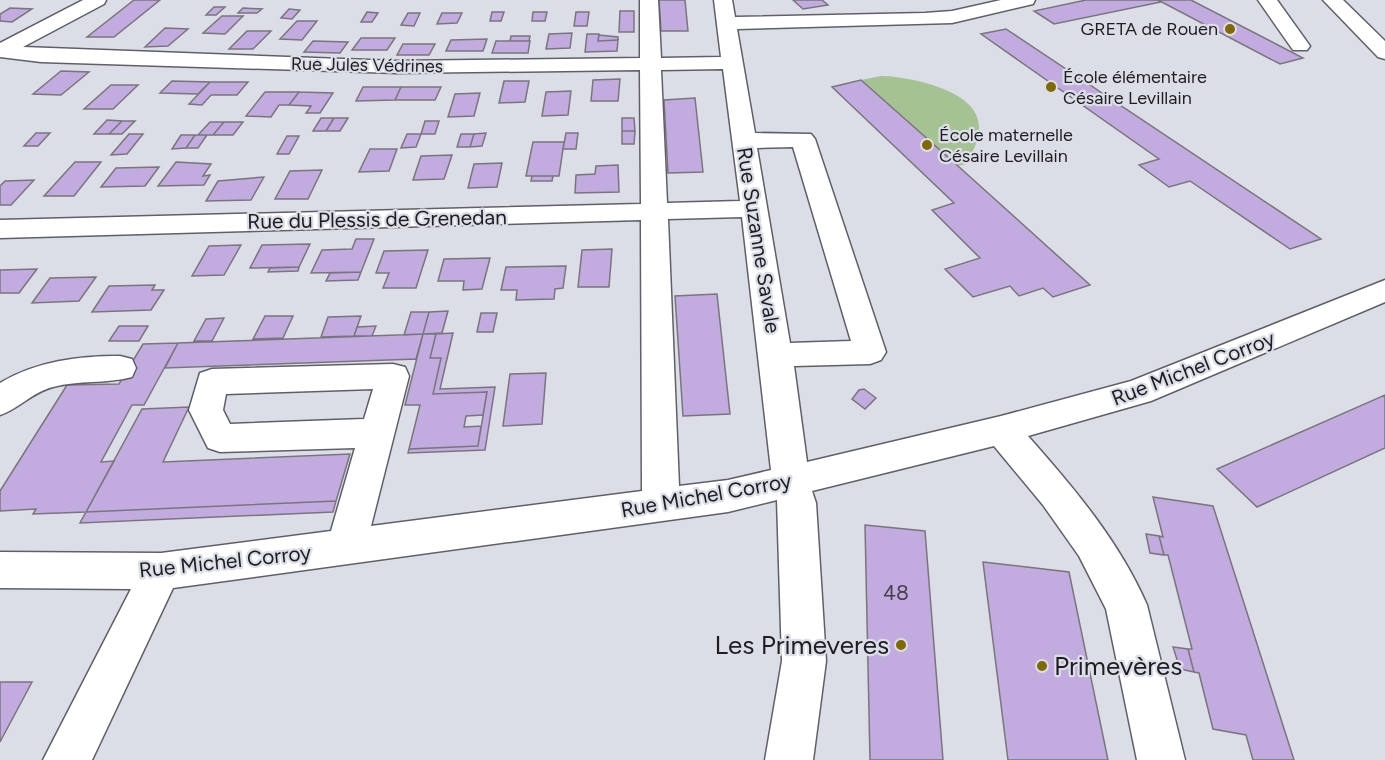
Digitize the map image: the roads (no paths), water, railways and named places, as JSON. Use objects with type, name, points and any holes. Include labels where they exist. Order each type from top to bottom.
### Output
[{"type":"street","points":[[1,50],[98,0]]},
{"type":"street","points":[[648,0],[661,504]]},
{"type":"street","points":[[725,12],[925,20],[952,17],[1026,0]]},
{"type":"street","points":[[1267,0],[1299,46]]},
{"type":"street","points":[[1332,0],[1347,8],[1385,53]]},
{"type":"street","name":"Rue Suzanne Savale","points":[[725,12],[776,355],[791,481],[796,503],[801,563],[804,661],[789,760]]},
{"type":"street","name":"Rue Jules Védrines","points":[[1,50],[41,56],[397,67],[733,63]]},
{"type":"street","points":[[744,141],[803,139],[870,352],[776,355]]},
{"type":"street","name":"Rue du Plessis de Grenedan","points":[[0,229],[755,209]]},
{"type":"street","name":"Rue Michel Corroy","points":[[0,570],[161,571],[728,496],[1001,430],[1139,392],[1385,290]]},
{"type":"street","points":[[0,402],[44,376],[77,369],[120,368]]},
{"type":"street","points":[[346,547],[378,433],[393,376],[212,382],[206,410],[219,438],[378,433]]},
{"type":"street","points":[[1001,430],[1056,494],[1093,544],[1126,605],[1161,760]]},
{"type":"street","points":[[67,760],[161,571]]},
{"type":"place","name":"GRETA de Rouen","points":[[1230,29]]},
{"type":"place","name":"École élémentaire Césaire Levillain","points":[[1051,87]]},
{"type":"place","name":"École maternelle Césaire Levillain","points":[[927,145]]},
{"type":"place","name":"Les Primeveres","points":[[901,645]]},
{"type":"place","name":"Primevères","points":[[1042,666]]}]
